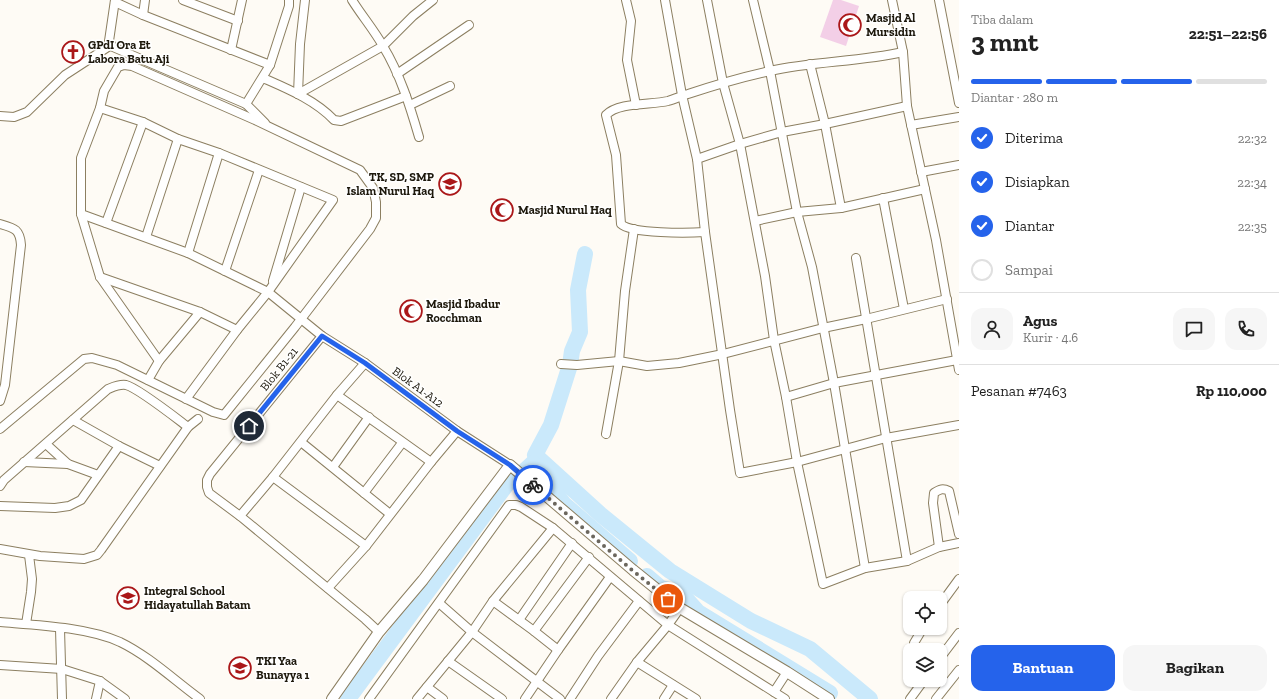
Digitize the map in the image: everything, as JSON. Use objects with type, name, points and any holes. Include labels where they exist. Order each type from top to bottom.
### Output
[{"type":"street","points":[[143,15],[145,0]]},
{"type":"street","points":[[183,0],[238,21]]},
{"type":"street","points":[[231,50],[242,0]]},
{"type":"street","points":[[246,104],[270,65],[289,6],[289,0]]},
{"type":"street","points":[[298,94],[300,44],[305,0]]},
{"type":"street","points":[[352,0],[383,46],[397,74],[410,105],[419,137]]},
{"type":"street","points":[[298,94],[383,46],[413,16],[433,0]]},
{"type":"street","points":[[626,0],[631,21],[627,60],[636,105]]},
{"type":"street","points":[[665,0],[682,96],[697,160],[705,232],[740,473],[797,462],[886,438],[959,425]]},
{"type":"street","points":[[707,0],[723,83],[740,144],[797,462],[823,584],[865,568],[907,561],[939,547],[959,543]]},
{"type":"street","points":[[753,0],[770,71],[797,212],[812,267],[834,383],[865,568]]},
{"type":"street","points":[[892,0],[903,52],[907,106],[947,299],[959,370]]},
{"type":"street","points":[[939,0],[959,103]]},
{"type":"street","points":[[270,65],[143,15],[115,1],[110,37],[111,45],[116,49],[246,104],[270,128]]},
{"type":"street","points":[[397,74],[469,25]]},
{"type":"street","points":[[0,116],[14,117],[27,112],[65,76],[111,45]]},
{"type":"street","points":[[705,232],[684,233],[634,229],[626,228],[620,224],[616,155],[606,115],[612,110],[668,101],[723,83],[770,71],[810,64],[881,57],[903,52]]},
{"type":"street","points":[[810,64],[825,124],[841,208]]},
{"type":"street","points":[[0,429],[84,359],[92,358],[106,362],[148,380],[213,412],[224,415],[301,319],[370,229],[376,218],[376,202],[372,188],[360,170],[132,66],[118,67],[104,91],[100,108],[81,158],[81,214],[100,277],[159,361]]},
{"type":"street","points":[[263,78],[298,94],[329,114],[334,120],[341,121],[406,96]]},
{"type":"street","points":[[410,105],[450,86]]},
{"type":"street","points":[[697,160],[740,144],[782,132],[907,106]]},
{"type":"street","points":[[100,108],[143,122],[178,139],[219,153],[333,200],[269,290],[237,330],[186,399]]},
{"type":"street","points":[[911,126],[959,117]]},
{"type":"street","points":[[106,223],[143,122]]},
{"type":"street","points":[[146,237],[178,139]]},
{"type":"street","points":[[188,253],[219,153]]},
{"type":"street","points":[[921,172],[959,165]]},
{"type":"street","points":[[225,271],[259,170]]},
{"type":"street","points":[[269,290],[301,187]]},
{"type":"street","points":[[755,221],[797,212],[841,208],[925,189]]},
{"type":"street","points":[[883,198],[904,309]]},
{"type":"street","name":"Blok A1-A12","points":[[81,214],[188,253],[269,290],[322,336],[365,363],[457,431],[510,465]]},
{"type":"street","points":[[0,224],[13,227],[20,237],[21,245],[3,374],[5,385],[0,401]]},
{"type":"street","points":[[606,434],[619,362],[625,291],[634,229]]},
{"type":"street","points":[[856,258],[907,561]]},
{"type":"street","points":[[100,277],[200,312],[237,330]]},
{"type":"street","points":[[564,364],[577,365],[619,362],[647,366],[679,363],[723,354],[774,340],[947,299]]},
{"type":"street","points":[[148,380],[159,361],[200,312]]},
{"type":"street","name":"Blok B1-21","points":[[240,516],[209,493],[207,480],[210,474],[322,336]]},
{"type":"street","points":[[786,397],[834,383],[957,360]]},
{"type":"street","points":[[365,363],[337,394],[301,442],[240,516],[379,632]]},
{"type":"street","points":[[0,486],[4,480],[24,462],[108,389],[121,385],[133,388],[188,427]]},
{"type":"street","points":[[337,394],[402,443],[431,462]]},
{"type":"street","points":[[333,467],[369,417]]},
{"type":"street","points":[[0,549],[40,556],[84,558],[97,555],[188,427],[198,419]]},
{"type":"street","points":[[73,420],[119,446],[160,466]]},
{"type":"street","points":[[328,588],[366,546],[457,431]]},
{"type":"street","points":[[301,442],[390,514]]},
{"type":"street","points":[[364,493],[402,443]]},
{"type":"street","points":[[46,444],[68,464]]},
{"type":"street","points":[[0,506],[55,508],[69,506],[81,500],[119,446]]},
{"type":"street","points":[[24,462],[68,464],[98,475]]},
{"type":"street","points":[[332,699],[379,632],[423,580],[510,465],[678,611],[785,675],[829,699]]},
{"type":"street","points":[[273,477],[366,546]]},
{"type":"street","points":[[939,547],[933,503],[934,493],[939,489],[949,491],[959,534]]},
{"type":"street","points":[[369,699],[509,505],[521,507],[553,528],[668,624],[775,691],[785,699]]},
{"type":"street","points":[[417,699],[472,632],[493,601],[553,528]]},
{"type":"street","points":[[519,620],[572,543]]},
{"type":"street","points":[[26,624],[32,579],[29,555]]},
{"type":"street","points":[[534,631],[589,557]]},
{"type":"street","points":[[525,699],[610,577]]},
{"type":"street","points":[[947,595],[959,579]]},
{"type":"street","points":[[493,601],[558,650]]},
{"type":"street","points":[[570,699],[598,656],[639,601]]},
{"type":"street","points":[[439,603],[472,632],[560,699]]},
{"type":"street","points":[[611,699],[637,662],[678,611]]},
{"type":"street","points":[[0,622],[26,624],[100,635],[120,642],[140,654],[200,699]]},
{"type":"street","points":[[60,629],[62,699]]},
{"type":"street","points":[[947,649],[959,633]]},
{"type":"street","points":[[448,661],[502,699]]},
{"type":"street","points":[[637,662],[696,699]]},
{"type":"street","points":[[0,665],[62,668],[100,681],[125,699]]},
{"type":"street","points":[[936,699],[959,670]]},
{"type":"street","points":[[775,691],[785,675]]},
{"type":"street","points":[[96,699],[100,681]]},
{"type":"street","points":[[664,699],[673,685]]},
{"type":"street","points":[[427,687],[443,699]]},
{"type":"street","points":[[910,699],[919,687]]},
{"type":"building","points":[[833,0],[841,0],[859,6],[846,46],[820,37]]},
{"type":"waterway","points":[[585,254],[578,290],[580,332],[572,351],[570,365],[551,425],[535,455],[600,514],[670,571],[751,621],[810,649],[870,699]]},
{"type":"waterway","points":[[348,699],[513,476],[521,474],[533,463],[564,504],[630,561]]},
{"type":"waterway","points":[[647,576],[661,588],[682,594],[698,612],[830,693]]},
{"type":"way so far","points":[[533,485],[668,599]]},
{"type":"place","name":"Masjid Al Mursidin","points":[[850,25]]},
{"type":"place","name":"GPdI Ora Et Labora Batu Aji","points":[[73,52]]},
{"type":"place","name":"TK, SD, SMP Islam Nurul Haq","points":[[450,184]]},
{"type":"place","name":"Masjid Nurul Haq","points":[[502,210]]},
{"type":"place","name":"Masjid Ibadur Rocchman","points":[[411,311]]},
{"type":"place","name":"Integral School Hidayatullah Batam","points":[[128,598]]},
{"type":"place","name":"TKI Yaa Bunayya 1","points":[[240,668]]},
{"type":"route","points":[[249,426],[322,336],[365,363],[457,431],[510,465],[533,485]]}]
